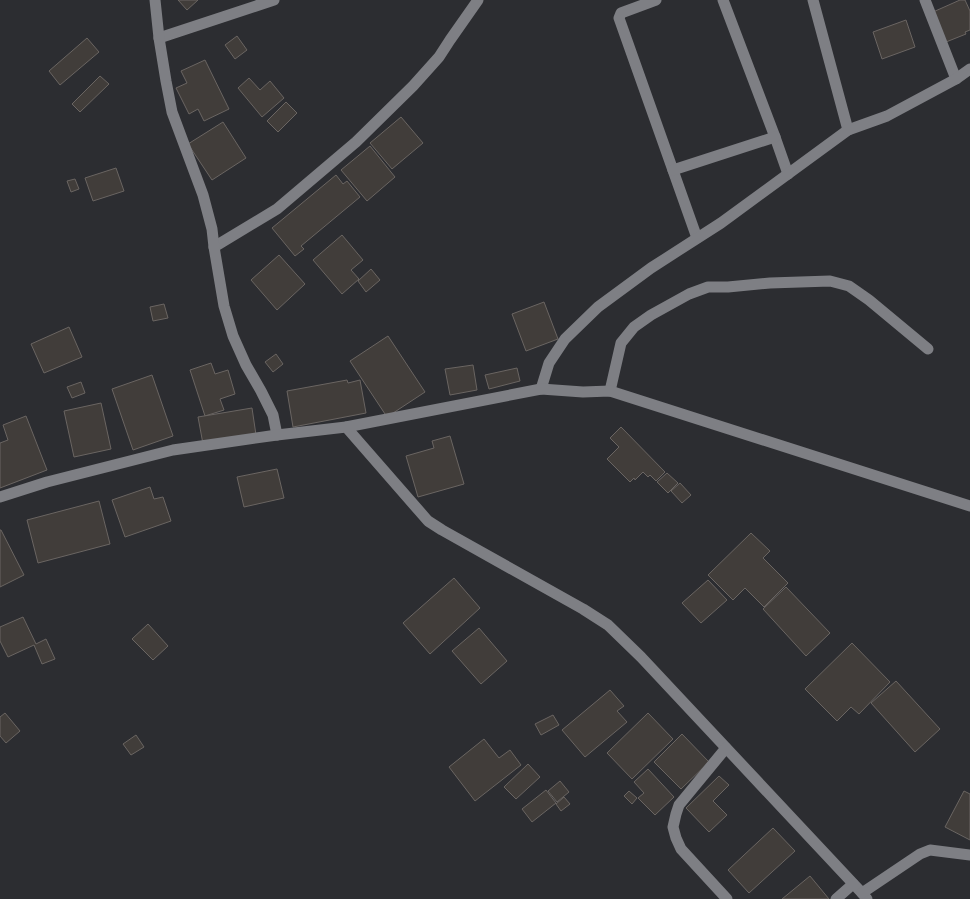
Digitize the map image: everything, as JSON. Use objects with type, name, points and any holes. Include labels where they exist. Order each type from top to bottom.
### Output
[{"type":"street","points":[[155,0],[159,38],[172,112],[203,195],[212,229],[224,306],[233,336],[246,365],[273,415],[277,435]]},
{"type":"street","points":[[159,38],[274,0]]},
{"type":"street","points":[[214,247],[277,208],[356,142],[440,57],[478,0]]},
{"type":"street","points":[[656,0],[621,13],[619,18],[697,238]]},
{"type":"street","points":[[722,0],[788,174]]},
{"type":"street","points":[[813,0],[848,130]]},
{"type":"street","points":[[924,0],[956,79]]},
{"type":"street","points":[[541,389],[549,363],[565,339],[598,307],[651,268],[727,218],[848,130],[887,116],[956,79],[970,69]]},
{"type":"street","points":[[673,170],[775,137]]},
{"type":"street","points":[[610,391],[621,343],[634,327],[651,315],[689,294],[708,287],[830,281],[849,286],[869,300],[928,349]]},
{"type":"street","points":[[0,497],[47,482],[173,450],[346,427],[541,389],[583,392],[610,391],[970,506]]},
{"type":"street","points":[[346,427],[428,521],[583,609],[608,625],[641,657],[864,896],[920,854],[930,850],[970,855]]},
{"type":"street","points":[[726,748],[679,805],[674,827],[676,838],[681,849],[727,899]]},
{"type":"street","points":[[836,899],[854,884]]},
{"type":"building","points":[[178,0],[198,0],[187,10]]},
{"type":"building","points":[[960,0],[965,0],[970,11],[970,30],[965,32],[966,34],[946,42],[933,12]]},
{"type":"building","points":[[906,20],[915,47],[882,59],[873,32]]},
{"type":"building","points":[[237,36],[247,50],[235,59],[225,45]]},
{"type":"building","points":[[87,38],[99,52],[60,85],[49,71]]},
{"type":"building","points":[[205,60],[229,109],[204,121],[198,109],[189,114],[176,88],[187,83],[181,71]]},
{"type":"building","points":[[100,76],[109,84],[80,112],[72,104]]},
{"type":"building","points":[[249,78],[260,90],[270,81],[284,98],[262,117],[238,88]]},
{"type":"building","points":[[286,102],[297,113],[278,132],[267,121]]},
{"type":"building","points":[[401,117],[423,143],[392,169],[370,143]]},
{"type":"building","points":[[223,122],[246,158],[212,180],[188,144]]},
{"type":"building","points":[[370,146],[395,177],[367,201],[341,170]]},
{"type":"building","points":[[116,168],[124,191],[93,201],[85,178]]},
{"type":"building","points":[[336,175],[343,184],[347,181],[360,197],[301,246],[304,249],[295,256],[272,228]]},
{"type":"building","points":[[75,179],[79,189],[71,192],[67,181]]},
{"type":"building","points":[[342,235],[363,260],[351,270],[359,279],[342,294],[313,260]]},
{"type":"building","points":[[279,255],[305,284],[277,310],[251,280]]},
{"type":"building","points":[[371,269],[380,280],[366,292],[358,281]]},
{"type":"building","points":[[544,302],[558,339],[526,351],[512,314]]},
{"type":"building","points":[[164,304],[168,318],[153,321],[150,307]]},
{"type":"building","points":[[69,327],[82,357],[44,373],[31,344]]},
{"type":"building","points":[[388,336],[425,392],[387,417],[350,361]]},
{"type":"building","points":[[276,354],[283,364],[273,372],[265,362]]},
{"type":"building","points":[[211,363],[215,374],[228,370],[235,394],[220,399],[224,410],[205,416],[190,370]]},
{"type":"building","points":[[473,365],[477,390],[450,395],[445,369]]},
{"type":"building","points":[[517,368],[520,381],[489,389],[485,375]]},
{"type":"building","points":[[152,375],[173,436],[133,450],[112,389]]},
{"type":"building","points":[[347,380],[348,383],[360,380],[366,413],[293,427],[287,391]]},
{"type":"building","points":[[81,382],[85,393],[72,398],[67,387]]},
{"type":"building","points":[[101,403],[111,449],[74,457],[64,411]]},
{"type":"building","points":[[252,408],[256,435],[203,444],[198,417]]},
{"type":"building","points":[[26,416],[47,470],[0,488],[0,443],[8,440],[3,425]]},
{"type":"building","points":[[621,427],[665,472],[656,481],[650,475],[648,477],[643,472],[635,480],[634,478],[630,482],[607,459],[619,447],[610,438]]},
{"type":"building","points":[[450,436],[464,484],[418,497],[406,456],[434,448],[432,441]]},
{"type":"building","points":[[277,469],[284,498],[244,507],[237,477]]},
{"type":"building","points":[[667,473],[678,483],[668,493],[657,482]]},
{"type":"building","points":[[680,483],[691,495],[682,503],[671,491]]},
{"type":"building","points":[[150,487],[154,499],[163,497],[171,521],[125,537],[112,500]]},
{"type":"building","points":[[99,501],[110,544],[38,563],[27,520]]},
{"type":"building","points":[[0,530],[24,575],[0,587]]},
{"type":"building","points":[[751,533],[770,551],[763,558],[788,583],[764,607],[745,588],[733,600],[708,575]]},
{"type":"building","points":[[454,578],[480,608],[430,654],[403,623]]},
{"type":"building","points":[[708,580],[727,600],[701,623],[682,603]]},
{"type":"building","points":[[786,587],[830,633],[806,656],[763,609]]},
{"type":"building","points":[[23,617],[36,644],[46,639],[55,659],[42,664],[34,645],[8,657],[0,641],[0,627]]},
{"type":"building","points":[[148,624],[168,646],[153,660],[132,639]]},
{"type":"building","points":[[479,628],[507,661],[481,684],[452,651]]},
{"type":"building","points":[[852,643],[890,682],[859,714],[851,707],[837,721],[805,689]]},
{"type":"building","points":[[896,681],[940,729],[915,752],[871,703]]},
{"type":"building","points":[[610,690],[624,706],[617,711],[627,722],[585,757],[562,730]]},
{"type":"building","points":[[5,713],[20,731],[6,743],[0,736],[0,717]]},
{"type":"building","points":[[648,713],[673,739],[632,779],[607,753]]},
{"type":"building","points":[[553,715],[559,725],[541,735],[535,724]]},
{"type":"building","points":[[682,734],[709,762],[681,789],[654,762]]},
{"type":"building","points":[[136,735],[144,747],[131,755],[123,744]]},
{"type":"building","points":[[484,739],[499,758],[510,750],[521,765],[475,801],[449,767]]},
{"type":"building","points":[[528,764],[540,777],[516,799],[504,787]]},
{"type":"building","points":[[648,769],[674,797],[655,815],[638,798],[644,793],[634,782]]},
{"type":"building","points":[[719,776],[729,785],[713,801],[727,815],[709,832],[686,808]]},
{"type":"building","points":[[560,781],[569,792],[557,802],[548,791]]},
{"type":"building","points":[[546,790],[556,803],[532,822],[522,809]]},
{"type":"building","points":[[629,791],[637,798],[632,804],[624,796]]},
{"type":"building","points":[[964,791],[970,794],[970,840],[945,827]]},
{"type":"building","points":[[564,797],[570,804],[561,811],[556,804]]},
{"type":"building","points":[[773,828],[795,851],[749,893],[728,870]]},
{"type":"building","points":[[810,876],[829,899],[782,899]]}]
